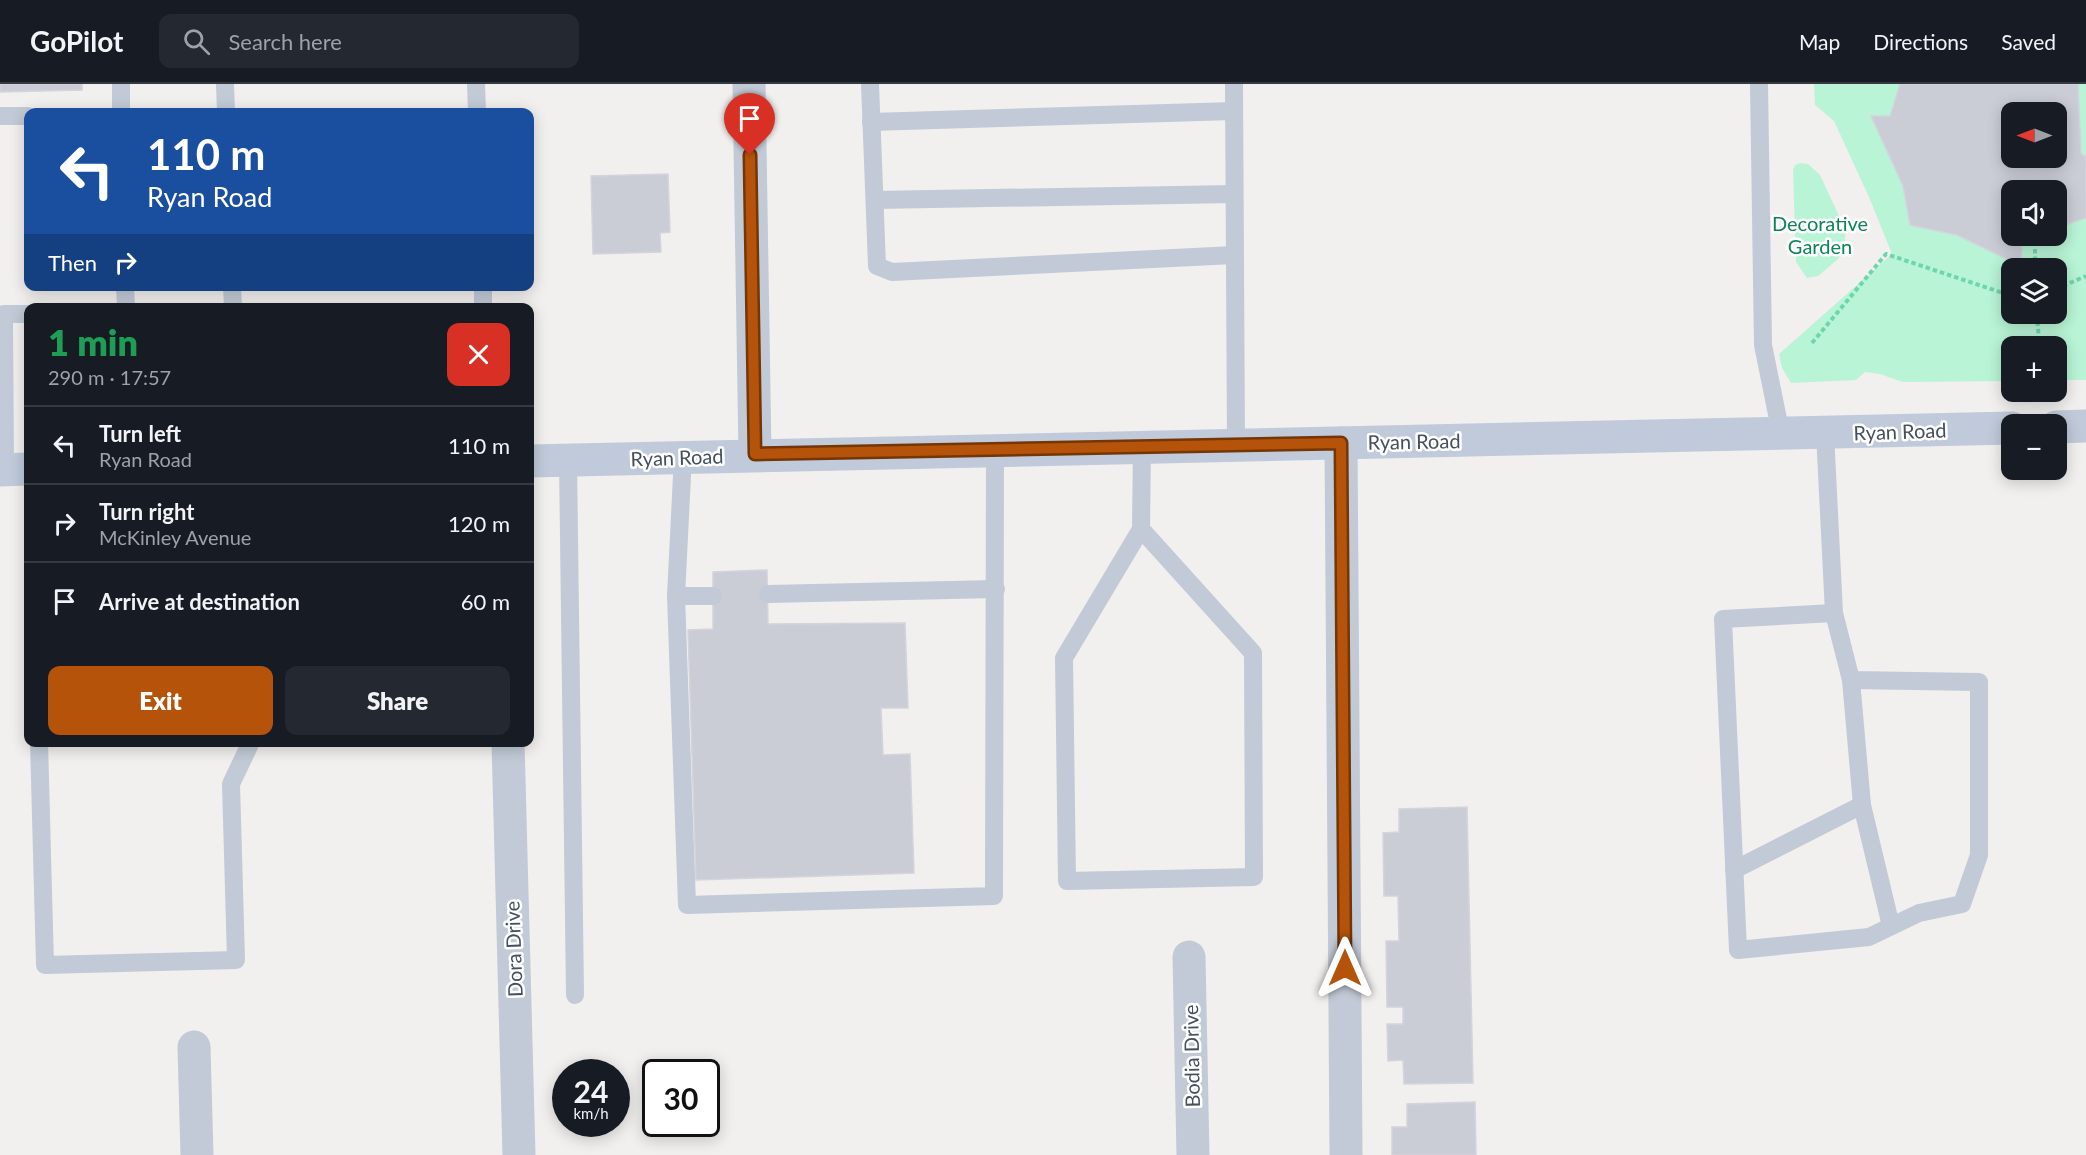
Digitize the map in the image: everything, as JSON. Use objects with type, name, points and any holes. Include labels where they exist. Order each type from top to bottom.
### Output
[{"type":"main road","points":[[2067,427],[2086,426]]},
{"type":"main road","name":"Ryan Road","points":[[534,461],[755,454],[995,451],[2001,428]]},
{"type":"street","points":[[749,84],[755,454]]},
{"type":"street","points":[[1341,443],[1346,1155]]},
{"type":"street","name":"Dora Drive","points":[[508,747],[519,1155]]},
{"type":"street","name":"Bodia Drive","points":[[1189,957],[1193,1155]]},
{"type":"street","points":[[194,1047],[197,1155]]},
{"type":"lane","points":[[121,84],[122,108]]},
{"type":"lane","points":[[225,84],[226,108]]},
{"type":"lane","points":[[476,84],[477,108]]},
{"type":"lane","points":[[870,84],[878,266],[892,272],[1234,255]]},
{"type":"lane","points":[[1234,84],[1236,444]]},
{"type":"lane","points":[[1759,84],[1763,345],[1781,434]]},
{"type":"lane","points":[[872,122],[1234,111]]},
{"type":"lane","points":[[0,116],[24,116]]},
{"type":"lane","points":[[875,200],[1234,194]]},
{"type":"lane","points":[[11,470],[2,314],[24,314]]},
{"type":"lane","points":[[1825,433],[1834,613],[1851,680],[1862,805],[1891,926]]},
{"type":"lane","points":[[1141,529],[1253,653],[1254,877],[1067,881],[1064,658],[1141,529],[1143,447]]},
{"type":"lane","points":[[683,456],[676,596],[687,905],[994,896],[995,451]]},
{"type":"lane","points":[[568,460],[575,996]]},
{"type":"lane","points":[[768,594],[996,590]]},
{"type":"lane","points":[[676,596],[713,596]]},
{"type":"lane","points":[[1834,613],[1723,619],[1738,950],[1869,937],[1919,913],[1962,904],[1979,855],[1979,682],[1851,680]]},
{"type":"lane","points":[[39,747],[45,965],[236,960],[231,784],[249,747]]},
{"type":"lane","points":[[1734,870],[1862,805]]},
{"type":"path","points":[[2035,249],[2035,258]]},
{"type":"path","points":[[1812,343],[1886,254],[2001,292]]},
{"type":"path","points":[[2067,284],[2086,276]]},
{"type":"green space","points":[[1814,84],[2086,84],[2086,380],[2067,380],[2067,336],[2001,336],[2001,381],[1903,382],[1880,374],[1865,372],[1856,380],[1791,383],[1782,368],[1779,354],[1892,254],[1834,121],[1815,105]]},
{"type":"green space","name":"Decorative Garden","points":[[1808,164],[1820,175],[1846,231],[1843,250],[1838,259],[1818,276],[1807,278],[1796,262],[1793,170],[1795,165]]},
{"type":"building","points":[[0,84],[82,84],[82,90],[0,92]]},
{"type":"building","points":[[1900,84],[2078,84],[2081,153],[2086,157],[2086,218],[2067,224],[2067,180],[2001,180],[2001,246],[2022,246],[2021,258],[2004,258],[1957,235],[1910,225],[1903,186],[1871,116],[1890,116]]},
{"type":"building","points":[[668,174],[670,232],[660,233],[661,252],[593,254],[591,176]]},
{"type":"building","points":[[767,570],[768,624],[905,623],[908,708],[881,708],[883,755],[910,754],[914,873],[696,880],[688,630],[713,629],[713,572]]},
{"type":"building","points":[[1467,807],[1473,1083],[1404,1084],[1403,1060],[1388,1061],[1387,1024],[1403,1024],[1403,1007],[1387,1007],[1386,941],[1399,941],[1398,896],[1384,896],[1383,833],[1399,832],[1399,809]]},
{"type":"building","points":[[1475,1102],[1476,1155],[1392,1155],[1392,1127],[1407,1127],[1407,1104]]},
{"type":"route","points":[[750,155],[755,454],[1341,443],[1345,968]]}]
